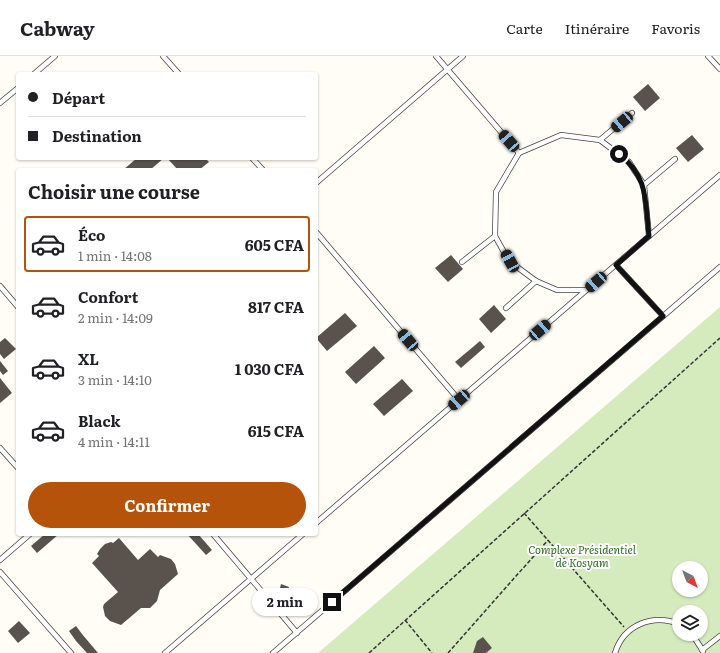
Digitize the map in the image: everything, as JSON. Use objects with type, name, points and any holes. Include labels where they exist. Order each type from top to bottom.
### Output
[{"type":"lane","points":[[36,72],[55,56]]},
{"type":"lane","points":[[163,56],[177,72]]},
{"type":"lane","points":[[436,56],[519,153]]},
{"type":"lane","points":[[318,181],[463,56]]},
{"type":"lane","points":[[708,56],[720,69]]},
{"type":"lane","points":[[0,103],[16,90]]},
{"type":"lane","points":[[600,140],[632,113]]},
{"type":"lane","points":[[586,290],[557,290],[536,281],[510,261],[495,236],[496,192],[519,153],[561,135],[600,140],[629,162],[644,185],[649,236]]},
{"type":"lane","points":[[644,185],[676,159]]},
{"type":"lane","points":[[254,160],[261,168]]},
{"type":"lane","points":[[318,521],[720,175]]},
{"type":"lane","points":[[318,234],[459,400]]},
{"type":"lane","points":[[462,262],[495,236]]},
{"type":"lane","points":[[616,265],[663,316]]},
{"type":"lane","points":[[273,653],[720,267]]},
{"type":"lane","points":[[506,308],[536,281]]},
{"type":"lane","points":[[0,286],[16,305]]},
{"type":"lane","points":[[0,448],[16,466]]},
{"type":"lane","points":[[0,560],[28,536]]},
{"type":"lane","points":[[215,536],[297,633]]},
{"type":"lane","points":[[165,653],[301,536]]},
{"type":"lane","points":[[0,572],[71,653]]},
{"type":"lane","points":[[615,653],[620,641],[628,632],[648,621],[659,619],[672,622]]},
{"type":"lane","points":[[696,641],[703,652],[720,636]]},
{"type":"path","points":[[368,653],[720,338]]},
{"type":"path","points":[[524,513],[628,632]]},
{"type":"path","points":[[448,653],[548,540]]},
{"type":"path","points":[[405,620],[432,653]]},
{"type":"green space","name":"Complexe Présidentiel de Kosyam","points":[[720,307],[720,653],[318,653]]},
{"type":"building","points":[[648,84],[660,98],[645,111],[633,97]]},
{"type":"building","points":[[692,135],[704,149],[688,162],[676,148]]},
{"type":"building","points":[[135,160],[162,160],[152,168],[125,168]]},
{"type":"building","points":[[169,160],[207,160],[209,162],[202,168],[176,168]]},
{"type":"building","points":[[451,255],[463,269],[448,282],[435,268]]},
{"type":"building","points":[[494,305],[506,319],[491,333],[479,319]]},
{"type":"building","points":[[345,313],[357,326],[327,351],[318,340],[318,336]]},
{"type":"building","points":[[5,338],[16,349],[4,359],[0,354],[0,342]]},
{"type":"building","points":[[480,341],[485,347],[461,368],[455,362]]},
{"type":"building","points":[[374,346],[385,358],[356,384],[345,372]]},
{"type":"building","points":[[0,361],[8,371],[3,375],[0,371]]},
{"type":"building","points":[[0,378],[12,393],[0,403]]},
{"type":"building","points":[[402,379],[413,391],[384,416],[373,404]]},
{"type":"building","points":[[43,536],[57,536],[37,553],[31,546]]},
{"type":"building","points":[[189,536],[200,536],[212,550],[206,555]]},
{"type":"building","points":[[119,538],[138,560],[150,549],[158,557],[160,555],[171,559],[175,564],[178,574],[160,590],[157,601],[150,608],[141,608],[121,625],[110,621],[105,616],[103,607],[104,604],[118,592],[92,563],[99,556],[97,554],[105,544],[111,542],[113,543]]},
{"type":"building","points":[[281,584],[289,587],[285,598],[278,596]]},
{"type":"building","points":[[19,621],[30,633],[18,643],[8,631]]},
{"type":"building","points":[[76,626],[98,653],[87,653],[76,641],[69,631]]},
{"type":"building","points":[[483,637],[492,648],[486,653],[473,653],[477,641]]},
{"type":"route","points":[[332,602],[663,316],[616,265],[649,236],[644,185],[629,162],[619,154]]}]
